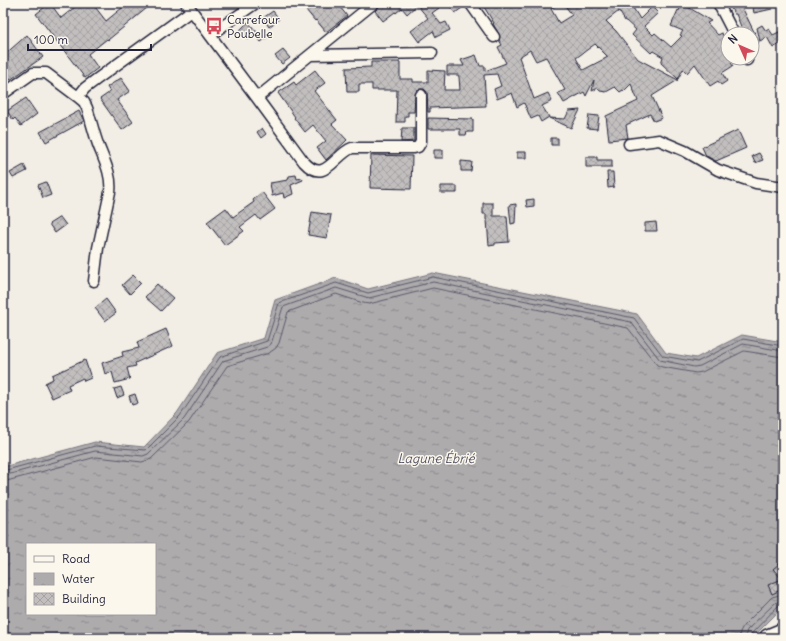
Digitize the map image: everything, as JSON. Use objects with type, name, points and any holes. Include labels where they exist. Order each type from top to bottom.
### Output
[{"type":"street","points":[[210,35],[256,3]]},
{"type":"street","points":[[257,98],[374,3]]},
{"type":"street","points":[[470,3],[494,37]]},
{"type":"street","points":[[718,3],[730,26]]},
{"type":"street","points":[[78,97],[85,88],[188,7],[310,169],[324,169],[334,164],[352,148],[414,148],[418,146],[421,142],[421,95]]},
{"type":"street","points":[[310,55],[432,53]]},
{"type":"street","points":[[3,94],[33,73],[46,72],[84,102],[87,108],[111,183],[98,248],[94,281]]},
{"type":"street","points":[[628,144],[659,140],[685,151],[718,170],[756,183],[783,186]]},
{"type":"street","points":[[766,635],[783,628]]},
{"type":"water","name":"Lagune Ébrié","points":[[433,273],[637,314],[666,353],[696,358],[742,335],[783,342],[783,607],[752,638],[3,638],[3,467],[95,442],[144,447],[177,413],[217,353],[264,338],[275,300],[336,278],[368,289]]},
{"type":"building","points":[[50,3],[61,18],[80,3],[92,3],[106,21],[128,3],[153,3],[108,40],[107,39],[88,54],[98,68],[85,78],[36,14]]},
{"type":"building","points":[[314,3],[337,3],[347,16],[326,32],[306,10]]},
{"type":"building","points":[[380,3],[437,3],[439,8],[432,13],[441,24],[446,22],[450,30],[436,37],[433,31],[419,42],[411,31],[428,18],[417,5],[407,14],[402,8],[383,21],[375,11]]},
{"type":"building","points":[[447,3],[458,3],[462,8],[455,13]]},
{"type":"building","points":[[491,3],[559,3],[551,9],[559,23],[572,15],[563,3],[587,3],[590,6],[595,3],[630,3],[640,19],[652,7],[658,13],[644,26],[653,35],[655,33],[671,47],[682,36],[680,35],[683,31],[671,26],[682,3],[688,3],[688,7],[711,21],[707,23],[718,35],[720,34],[720,66],[733,66],[722,73],[727,81],[721,85],[718,81],[710,86],[695,64],[687,73],[683,69],[678,79],[661,63],[663,57],[653,51],[651,53],[632,35],[636,30],[625,21],[619,11],[606,21],[616,31],[638,59],[678,80],[652,96],[662,118],[654,121],[650,114],[626,125],[628,138],[609,140],[606,116],[638,101],[631,84],[624,91],[623,90],[620,92],[615,87],[606,92],[600,91],[598,88],[592,91],[594,80],[586,96],[584,92],[564,103],[558,93],[565,90],[546,57],[536,61],[530,50],[519,57],[534,99],[548,93],[552,101],[542,106],[549,117],[541,122],[538,116],[531,119],[524,103],[517,107],[512,93],[497,99],[494,89],[501,86],[497,74],[484,75],[486,106],[430,108],[430,112],[428,112],[427,92],[424,89],[421,89],[417,90],[415,95],[414,112],[408,112],[408,116],[405,116],[405,122],[396,122],[397,90],[372,90],[372,84],[359,84],[359,92],[347,92],[346,68],[371,67],[371,62],[400,62],[400,79],[413,79],[413,82],[428,82],[428,70],[445,71],[444,90],[460,90],[458,75],[447,75],[447,66],[464,66],[461,60],[476,55],[480,66],[485,66],[485,71],[506,63],[498,47],[502,45],[499,40],[499,34],[493,24],[494,23],[484,7]],"holes":[[[595,44],[608,57],[583,70],[576,58]]]},
{"type":"building","points":[[740,3],[751,26],[741,26],[736,14],[734,14],[731,8]]},
{"type":"building","points":[[752,3],[771,3],[772,9],[754,13]]},
{"type":"building","points":[[273,11],[279,19],[269,27],[263,18]]},
{"type":"building","points":[[248,22],[257,32],[248,40],[240,30]]},
{"type":"building","points":[[762,25],[766,31],[769,29],[773,35],[783,30],[783,42],[773,48],[767,37],[760,41],[760,26]]},
{"type":"building","points":[[265,30],[269,36],[261,42],[257,36]]},
{"type":"building","points":[[27,35],[43,57],[10,80],[3,70],[3,56]]},
{"type":"building","points":[[283,50],[290,58],[282,64],[275,56]]},
{"type":"building","points":[[315,70],[325,83],[314,91],[337,120],[332,124],[347,140],[326,160],[317,148],[326,141],[313,125],[305,132],[278,93],[294,82],[296,85]]},
{"type":"building","points":[[121,78],[130,91],[117,100],[133,122],[122,130],[100,99],[110,92],[107,87]]},
{"type":"building","points":[[26,98],[37,114],[21,126],[15,118],[13,120],[7,111]]},
{"type":"building","points":[[580,110],[571,128],[549,118],[565,119],[569,111]]},
{"type":"building","points":[[79,111],[84,121],[46,142],[40,132]]},
{"type":"building","points":[[589,115],[599,116],[597,129],[587,128]]},
{"type":"building","points":[[428,118],[473,119],[473,132],[467,132],[466,135],[460,135],[460,129],[428,129]]},
{"type":"building","points":[[262,128],[266,134],[261,138],[257,132]]},
{"type":"building","points":[[402,128],[414,128],[414,141],[401,142]]},
{"type":"building","points":[[738,130],[746,148],[716,161],[706,156],[702,147]]},
{"type":"building","points":[[551,138],[558,138],[558,145],[551,145]]},
{"type":"building","points":[[434,150],[443,150],[443,158],[434,158]]},
{"type":"building","points":[[517,152],[526,152],[526,158],[517,158]]},
{"type":"building","points":[[759,153],[763,160],[755,163],[752,156]]},
{"type":"building","points":[[371,155],[412,156],[411,189],[370,188]]},
{"type":"building","points":[[586,157],[597,157],[597,160],[612,160],[612,167],[586,167]]},
{"type":"building","points":[[461,161],[472,162],[471,171],[461,171]]},
{"type":"building","points":[[24,165],[27,171],[13,178],[10,173]]},
{"type":"building","points":[[607,172],[613,172],[614,187],[608,188]]},
{"type":"building","points":[[296,175],[297,179],[302,178],[303,180],[291,185],[293,194],[284,198],[283,193],[272,196],[270,183],[288,180],[289,176]]},
{"type":"building","points":[[46,182],[51,195],[43,198],[38,185]]},
{"type":"building","points":[[441,186],[457,186],[457,193],[441,193]]},
{"type":"building","points":[[262,192],[275,209],[260,220],[256,215],[240,227],[244,231],[225,245],[207,222],[226,208],[233,217],[254,202],[253,200]]},
{"type":"building","points":[[534,199],[534,206],[527,207],[526,200]]},
{"type":"building","points":[[483,203],[493,203],[493,216],[507,216],[509,242],[495,243],[495,245],[489,246],[487,220],[486,214],[483,214]]},
{"type":"building","points":[[516,204],[515,223],[511,224],[509,205]]},
{"type":"building","points":[[312,212],[331,215],[327,238],[308,235]]},
{"type":"building","points":[[60,217],[66,225],[55,233],[49,224]]},
{"type":"building","points":[[656,222],[657,231],[645,231],[645,223]]},
{"type":"building","points":[[133,275],[141,283],[130,294],[122,285]]},
{"type":"building","points":[[157,284],[173,298],[161,311],[145,297]]},
{"type":"building","points":[[106,299],[116,313],[105,321],[95,308]]},
{"type":"building","points":[[166,329],[173,346],[135,363],[136,366],[127,368],[130,379],[115,383],[112,372],[105,374],[102,363],[123,356],[122,352],[139,348],[137,342]]},
{"type":"building","points":[[85,360],[91,378],[84,381],[83,378],[68,385],[70,390],[52,398],[45,383],[53,379],[52,375]]},
{"type":"building","points":[[121,387],[124,395],[117,398],[114,389]]},
{"type":"building","points":[[135,394],[138,403],[132,405],[129,396]]},
{"type":"building","points":[[780,563],[783,566],[783,589],[772,594],[768,585],[782,579],[773,569]]},
{"type":"place","name":"Carrefour Poubelle","points":[[214,26]]}]
